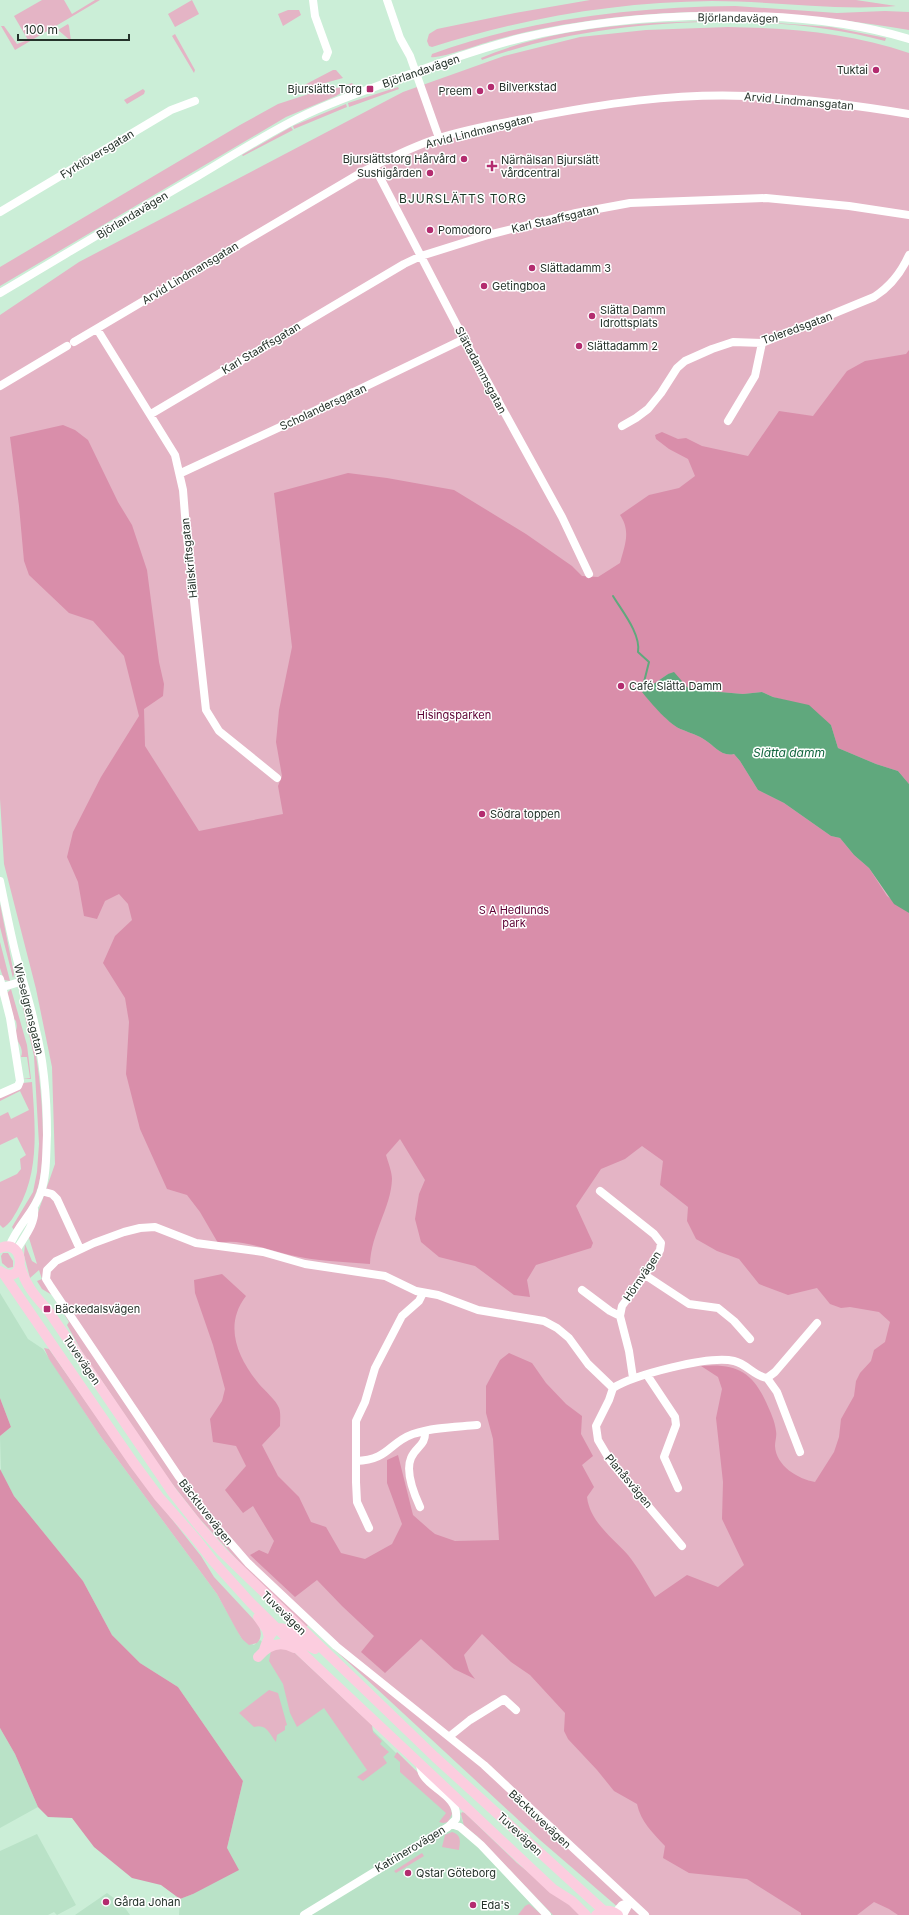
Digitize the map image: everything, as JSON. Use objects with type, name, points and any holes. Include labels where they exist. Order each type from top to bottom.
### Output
[{"type":"main road","name":"Tuvevägen","points":[[6,1247],[20,1257],[20,1266],[28,1286],[48,1309],[167,1486],[194,1521],[246,1576],[435,1757],[611,1914]]},
{"type":"main road","name":"Tuvevägen","points":[[1,1272],[14,1274],[20,1266]]},
{"type":"main road","name":"Tuvevägen","points":[[1,1272],[133,1462],[159,1497],[196,1539],[212,1562],[300,1651],[553,1889],[572,1901],[586,1915]]},
{"type":"main road","points":[[212,1562],[222,1578],[261,1620],[267,1630],[269,1638]]},
{"type":"main road","points":[[300,1651],[280,1643],[261,1653],[269,1638],[278,1629],[288,1630],[313,1649],[323,1650]]},
{"type":"street","points":[[313,0],[315,16],[328,52],[326,57]]},
{"type":"street","points":[[387,0],[400,38],[408,51],[439,138]]},
{"type":"street","name":"Björlandavägen","points":[[0,292],[287,124],[340,99],[415,72],[526,37],[581,27],[644,20],[713,16],[779,18],[832,23],[890,33],[909,34]]},
{"type":"street","name":"Björlandavägen","points":[[890,33],[909,39]]},
{"type":"street","name":"Arvid Lindmansgatan","points":[[0,386],[98,329],[191,272],[374,166],[439,138],[590,106],[666,98],[746,96],[814,100],[909,114]]},
{"type":"street","name":"Fyrklöversgatan","points":[[0,212],[171,110],[195,102]]},
{"type":"street","name":"Slättadammsgatan","points":[[374,166],[464,339],[562,518],[589,574]]},
{"type":"street","name":"Karl Staaffsgatan","points":[[151,414],[397,268],[421,256],[488,235],[576,213],[630,203],[766,198],[849,206],[909,215]]},
{"type":"street","name":"Toleredsgatan","points":[[622,426],[648,409],[677,368],[685,361],[712,349],[733,342],[762,343],[874,297],[899,275],[909,255]]},
{"type":"street","name":"Hällskriftsgatan","points":[[98,329],[175,455],[181,473],[205,706],[219,731],[277,778]]},
{"type":"street","name":"Scholandersgatan","points":[[181,473],[313,412],[464,339]]},
{"type":"street","points":[[728,421],[755,376],[762,343]]},
{"type":"street","name":"Wieselgrensgatan","points":[[0,881],[23,981],[36,1026],[45,1091],[46,1146],[41,1191],[34,1208],[35,1216],[32,1224],[6,1247]]},
{"type":"street","points":[[0,1094],[18,1086],[20,1081],[10,1018],[1,984],[23,981]]},
{"type":"street","points":[[41,1191],[52,1194],[57,1199],[80,1249],[124,1232],[140,1228],[155,1227],[196,1243],[264,1252],[305,1264],[385,1276],[423,1293],[444,1297],[478,1310],[535,1318],[551,1324],[569,1338],[588,1364],[612,1388],[633,1378],[702,1362],[730,1361],[743,1365],[757,1375],[766,1378],[777,1392],[800,1452]]},
{"type":"street","name":"Hörnvägen","points":[[600,1191],[659,1240],[661,1247],[645,1275],[622,1306],[620,1316]]},
{"type":"street","name":"Bäcktuvevägen","points":[[80,1249],[51,1264],[47,1270],[46,1279],[126,1399],[208,1517],[248,1563],[336,1646],[450,1736],[484,1765],[645,1915]]},
{"type":"street","points":[[645,1275],[689,1304],[718,1308],[734,1321],[750,1339]]},
{"type":"street","points":[[582,1290],[610,1311],[620,1316],[629,1351],[633,1378]]},
{"type":"street","points":[[369,1528],[357,1502],[356,1421],[365,1400],[375,1368],[402,1316],[419,1301],[423,1293]]},
{"type":"street","points":[[766,1378],[775,1372],[818,1323]]},
{"type":"street","points":[[647,1375],[675,1417],[676,1425],[664,1457],[678,1488]]},
{"type":"street","name":"Planåsvägen","points":[[612,1388],[596,1426],[598,1440],[611,1462],[682,1546]]},
{"type":"street","points":[[356,1461],[374,1460],[382,1456],[404,1439],[425,1431],[478,1425]]},
{"type":"street","points":[[420,1507],[414,1493],[409,1468],[411,1458],[425,1438],[425,1431]]},
{"type":"street","points":[[450,1736],[470,1720],[504,1699],[516,1710]]},
{"type":"street","name":"Katrinerovägen","points":[[304,1915],[452,1824],[456,1819],[455,1807],[422,1774],[420,1764]]},
{"type":"street","points":[[452,1824],[460,1827],[481,1845],[547,1915]]},
{"type":"street","points":[[611,1914],[622,1905],[630,1902]]},
{"type":"shaded area","points":[[0,1293],[28,1339],[43,1349],[101,1437],[217,1594],[242,1639],[254,1645],[260,1640],[271,1650],[314,1672],[397,1754],[461,1813],[462,1821],[469,1829],[553,1915],[179,1915],[180,1899],[193,1894],[227,1848],[243,1781],[178,1687],[140,1663],[112,1635],[83,1581],[14,1496],[1,1472],[0,1436],[11,1427],[0,1398]]},
{"type":"shaded area","points":[[0,1728],[15,1754],[38,1807],[0,1828]]},
{"type":"shaded area","points":[[37,1834],[76,1905],[57,1915],[54,1912],[48,1915],[0,1915],[0,1851]]},
{"type":"shaded area","name":"Gårda Johan","points":[[107,1893],[123,1905],[130,1915],[75,1915]]},
{"type":"green space","points":[[42,0],[64,0],[72,14],[95,0],[100,0],[15,50],[1,26],[4,26],[17,44],[28,40],[14,16]]},
{"type":"green space","points":[[192,0],[199,14],[175,27],[168,14]]},
{"type":"green space","points":[[590,0],[856,0],[896,6],[827,7],[735,1],[676,2],[605,8],[535,20],[432,47],[429,46],[427,41],[429,34],[437,29]]},
{"type":"green space","points":[[735,6],[837,13],[885,11],[909,12],[909,30],[827,18],[745,12],[663,13],[548,27],[506,37],[443,56],[431,57],[432,54],[506,32],[581,17],[658,9]]},
{"type":"green space","points":[[288,10],[299,10],[301,15],[283,26],[278,14]]},
{"type":"green space","points":[[747,21],[831,27],[886,38],[885,41],[839,31],[789,25],[736,22],[682,23],[628,27],[576,35],[527,46],[482,60],[481,58],[512,46],[545,37],[612,26],[646,23]]},
{"type":"green space","points":[[68,24],[69,26],[71,41],[58,30]]},
{"type":"green space","name":"Hisingsparken","points":[[728,27],[797,30],[842,36],[887,46],[909,53],[909,1915],[627,1915],[540,1840],[308,1625],[306,1627],[240,1563],[198,1517],[163,1472],[81,1350],[67,1325],[69,1322],[52,1295],[42,1289],[37,1281],[42,1279],[39,1270],[30,1278],[24,1255],[25,1244],[32,1261],[37,1264],[29,1238],[55,1164],[52,1067],[36,989],[4,864],[0,799],[0,315],[79,262],[403,92],[504,56],[580,37],[646,30]]},
{"type":"green space","points":[[175,34],[195,70],[194,73],[172,36]]},
{"type":"green space","points":[[333,70],[336,70],[343,78],[289,93]]},
{"type":"green space","points":[[352,83],[354,85],[336,96],[286,117],[0,286],[0,267],[240,125],[278,104],[333,86],[337,88]]},
{"type":"green space","points":[[398,87],[399,89],[349,107],[348,103]]},
{"type":"green space","points":[[143,89],[145,91],[144,94],[127,104],[124,100]]},
{"type":"green space","points":[[346,104],[347,107],[294,129],[293,126]]},
{"type":"green space","points":[[291,127],[293,130],[243,156],[242,155]]},
{"type":"green space","name":"S A Hedlunds park","points":[[909,350],[909,784],[898,771],[876,764],[838,748],[831,725],[795,703],[773,697],[762,692],[743,694],[688,688],[668,674],[643,692],[662,714],[678,728],[697,735],[725,754],[734,754],[758,790],[784,803],[831,836],[840,838],[854,855],[869,868],[887,896],[909,913],[909,1915],[898,1915],[874,1902],[857,1915],[801,1915],[801,1913],[747,1879],[689,1873],[663,1858],[665,1846],[644,1822],[637,1804],[614,1791],[568,1739],[564,1731],[565,1713],[530,1675],[511,1662],[482,1634],[464,1655],[469,1671],[475,1679],[454,1669],[421,1639],[385,1673],[361,1652],[374,1636],[317,1580],[295,1597],[250,1555],[259,1550],[268,1554],[274,1541],[253,1506],[243,1513],[225,1490],[246,1466],[236,1446],[213,1442],[210,1419],[222,1401],[225,1389],[213,1345],[195,1293],[194,1280],[222,1274],[246,1296],[239,1307],[235,1319],[234,1330],[236,1342],[251,1374],[275,1402],[280,1412],[280,1426],[262,1445],[278,1476],[299,1497],[311,1522],[326,1527],[341,1553],[365,1559],[392,1544],[402,1524],[387,1483],[387,1460],[398,1455],[413,1515],[430,1530],[435,1534],[455,1541],[499,1540],[493,1439],[486,1413],[486,1386],[500,1360],[509,1353],[532,1363],[546,1383],[566,1404],[582,1416],[581,1434],[593,1456],[582,1465],[594,1487],[587,1497],[592,1514],[603,1529],[632,1560],[655,1597],[687,1575],[718,1587],[744,1565],[722,1519],[723,1482],[716,1418],[722,1389],[718,1377],[701,1366],[713,1365],[733,1368],[741,1371],[755,1383],[761,1391],[775,1424],[775,1446],[779,1460],[795,1475],[815,1482],[834,1452],[839,1437],[841,1419],[854,1396],[856,1381],[860,1373],[871,1361],[874,1350],[885,1342],[890,1322],[879,1312],[850,1307],[841,1308],[830,1304],[817,1288],[788,1295],[759,1284],[739,1259],[717,1251],[696,1239],[687,1221],[688,1207],[660,1185],[663,1161],[642,1146],[625,1159],[601,1169],[576,1206],[593,1243],[591,1248],[536,1265],[527,1280],[530,1297],[514,1295],[475,1266],[439,1257],[421,1242],[415,1219],[419,1194],[425,1180],[400,1139],[386,1155],[392,1176],[391,1190],[374,1242],[370,1264],[310,1259],[245,1243],[218,1243],[200,1212],[187,1195],[167,1189],[140,1129],[126,1074],[129,1022],[125,998],[103,963],[115,936],[132,920],[128,904],[119,894],[105,901],[97,919],[84,916],[78,882],[67,857],[73,832],[101,777],[139,716],[124,656],[93,621],[69,613],[29,575],[24,561],[19,506],[10,437],[63,425],[75,430],[88,440],[118,502],[132,525],[147,570],[159,662],[164,684],[163,696],[144,709],[145,746],[199,831],[283,814],[278,786],[282,776],[276,742],[279,710],[292,647],[274,493],[348,473],[387,478],[454,490],[526,534],[572,566],[582,576],[598,577],[620,563],[625,544],[626,532],[620,515],[649,495],[679,488],[695,476],[688,459],[669,449],[656,439],[655,435],[662,432],[678,439],[686,438],[702,446],[748,456],[779,411],[813,416],[847,371],[865,361],[906,354]]},
{"type":"green space","points":[[0,904],[14,974],[13,978],[0,927]]},
{"type":"green space","points":[[0,942],[10,981],[4,980],[0,968]]},
{"type":"green space","points":[[11,989],[27,1045],[31,1079],[23,1079],[30,1078],[27,1057],[21,1057],[22,1050],[16,1038],[16,1021],[14,1019],[7,993]]},
{"type":"green space","points":[[21,999],[33,1039],[37,1065],[41,1092],[43,1146],[41,1169],[36,1193],[31,1204],[14,1230],[12,1227],[33,1192],[37,1172],[39,1144],[34,1056]]},
{"type":"green space","points":[[32,1082],[35,1131],[33,1163],[30,1179],[18,1209],[10,1222],[3,1228],[0,1225],[0,1182],[17,1174],[21,1169],[20,1159],[26,1155],[17,1137],[0,1145],[0,1116],[8,1112],[11,1119],[29,1110],[20,1091],[0,1101],[0,1097],[23,1083]]},
{"type":"green space","points":[[3,1253],[8,1253],[13,1261],[13,1267],[8,1268],[2,1263],[1,1256]]},
{"type":"green space","points":[[44,1348],[49,1349],[144,1484],[201,1556],[214,1577],[257,1623],[261,1633],[257,1643],[249,1645],[242,1639],[217,1594],[101,1437],[49,1359]]},
{"type":"green space","points":[[0,1398],[11,1427],[0,1436]]},
{"type":"green space","points":[[0,1469],[14,1496],[83,1581],[112,1635],[140,1663],[178,1687],[243,1781],[227,1848],[239,1870],[193,1894],[180,1899],[161,1885],[132,1878],[94,1847],[72,1818],[48,1817],[38,1807],[15,1754],[0,1728]]},
{"type":"green space","points":[[281,1647],[295,1653],[372,1725],[373,1732],[382,1741],[380,1744],[389,1752],[383,1757],[387,1763],[363,1781],[357,1777],[367,1770],[324,1708],[297,1727],[290,1713],[283,1684],[269,1661],[271,1651]]},
{"type":"green space","points":[[269,1690],[278,1693],[287,1725],[285,1726],[285,1730],[277,1735],[276,1742],[265,1728],[258,1726],[254,1727],[239,1713]]},
{"type":"green space","points":[[397,1752],[450,1804],[452,1814],[448,1822],[439,1822],[446,1813],[400,1772],[400,1762],[394,1757]]},
{"type":"green space","points":[[462,1812],[465,1813],[517,1863],[582,1915],[553,1915],[477,1836],[464,1826],[461,1814]]},
{"type":"green space","points":[[452,1832],[459,1837],[459,1850],[442,1847],[445,1835]]},
{"type":"green space","points":[[422,1853],[424,1856],[396,1873],[394,1871]]},
{"type":"green space","points":[[529,1904],[542,1915],[518,1915],[525,1906]]},
{"type":"water","name":"Slätta damm","points":[[674,672],[688,688],[743,694],[762,692],[773,697],[809,705],[831,725],[838,748],[876,764],[898,771],[909,784],[909,913],[894,904],[869,868],[854,855],[840,838],[831,836],[784,803],[758,790],[734,754],[725,754],[697,735],[678,728],[661,714],[642,692],[668,674]]},
{"type":"waterway","points":[[613,596],[634,630],[637,638],[638,652],[649,662],[644,682]]},
{"type":"place","name":"Tuktai","points":[[876,70]]},
{"type":"place","name":"Bilverkstad","points":[[491,87]]},
{"type":"place","name":"Bjurslätts Torg","points":[[370,89]]},
{"type":"place","name":"Preem","points":[[480,91]]},
{"type":"place","name":"Bjurslättstorg Hårvård","points":[[464,159]]},
{"type":"place","name":"Närhälsan Bjurslätt vårdcentral","points":[[492,166]]},
{"type":"place","name":"Sushigården","points":[[430,173]]},
{"type":"place","name":"Pomodoro","points":[[430,230]]},
{"type":"place","name":"Slättadamm 3","points":[[532,268]]},
{"type":"place","name":"Getingboa","points":[[484,286]]},
{"type":"place","name":"Slätta Damm Idrottsplats","points":[[592,316]]},
{"type":"place","name":"Slättadamm 2","points":[[579,346]]},
{"type":"place","name":"Café Slätta Damm","points":[[621,686]]},
{"type":"place","name":"Södra toppen","points":[[482,814]]},
{"type":"place","name":"Bäckedalsvägen","points":[[47,1309]]},
{"type":"place","name":"Qstar Göteborg","points":[[408,1873]]},
{"type":"place","name":"Gårda Johan","points":[[106,1902]]},
{"type":"place","name":"Eda's","points":[[473,1905]]},
{"type":"district","name":"BJURSLÄTTS TORG","points":[[463,198]]}]
